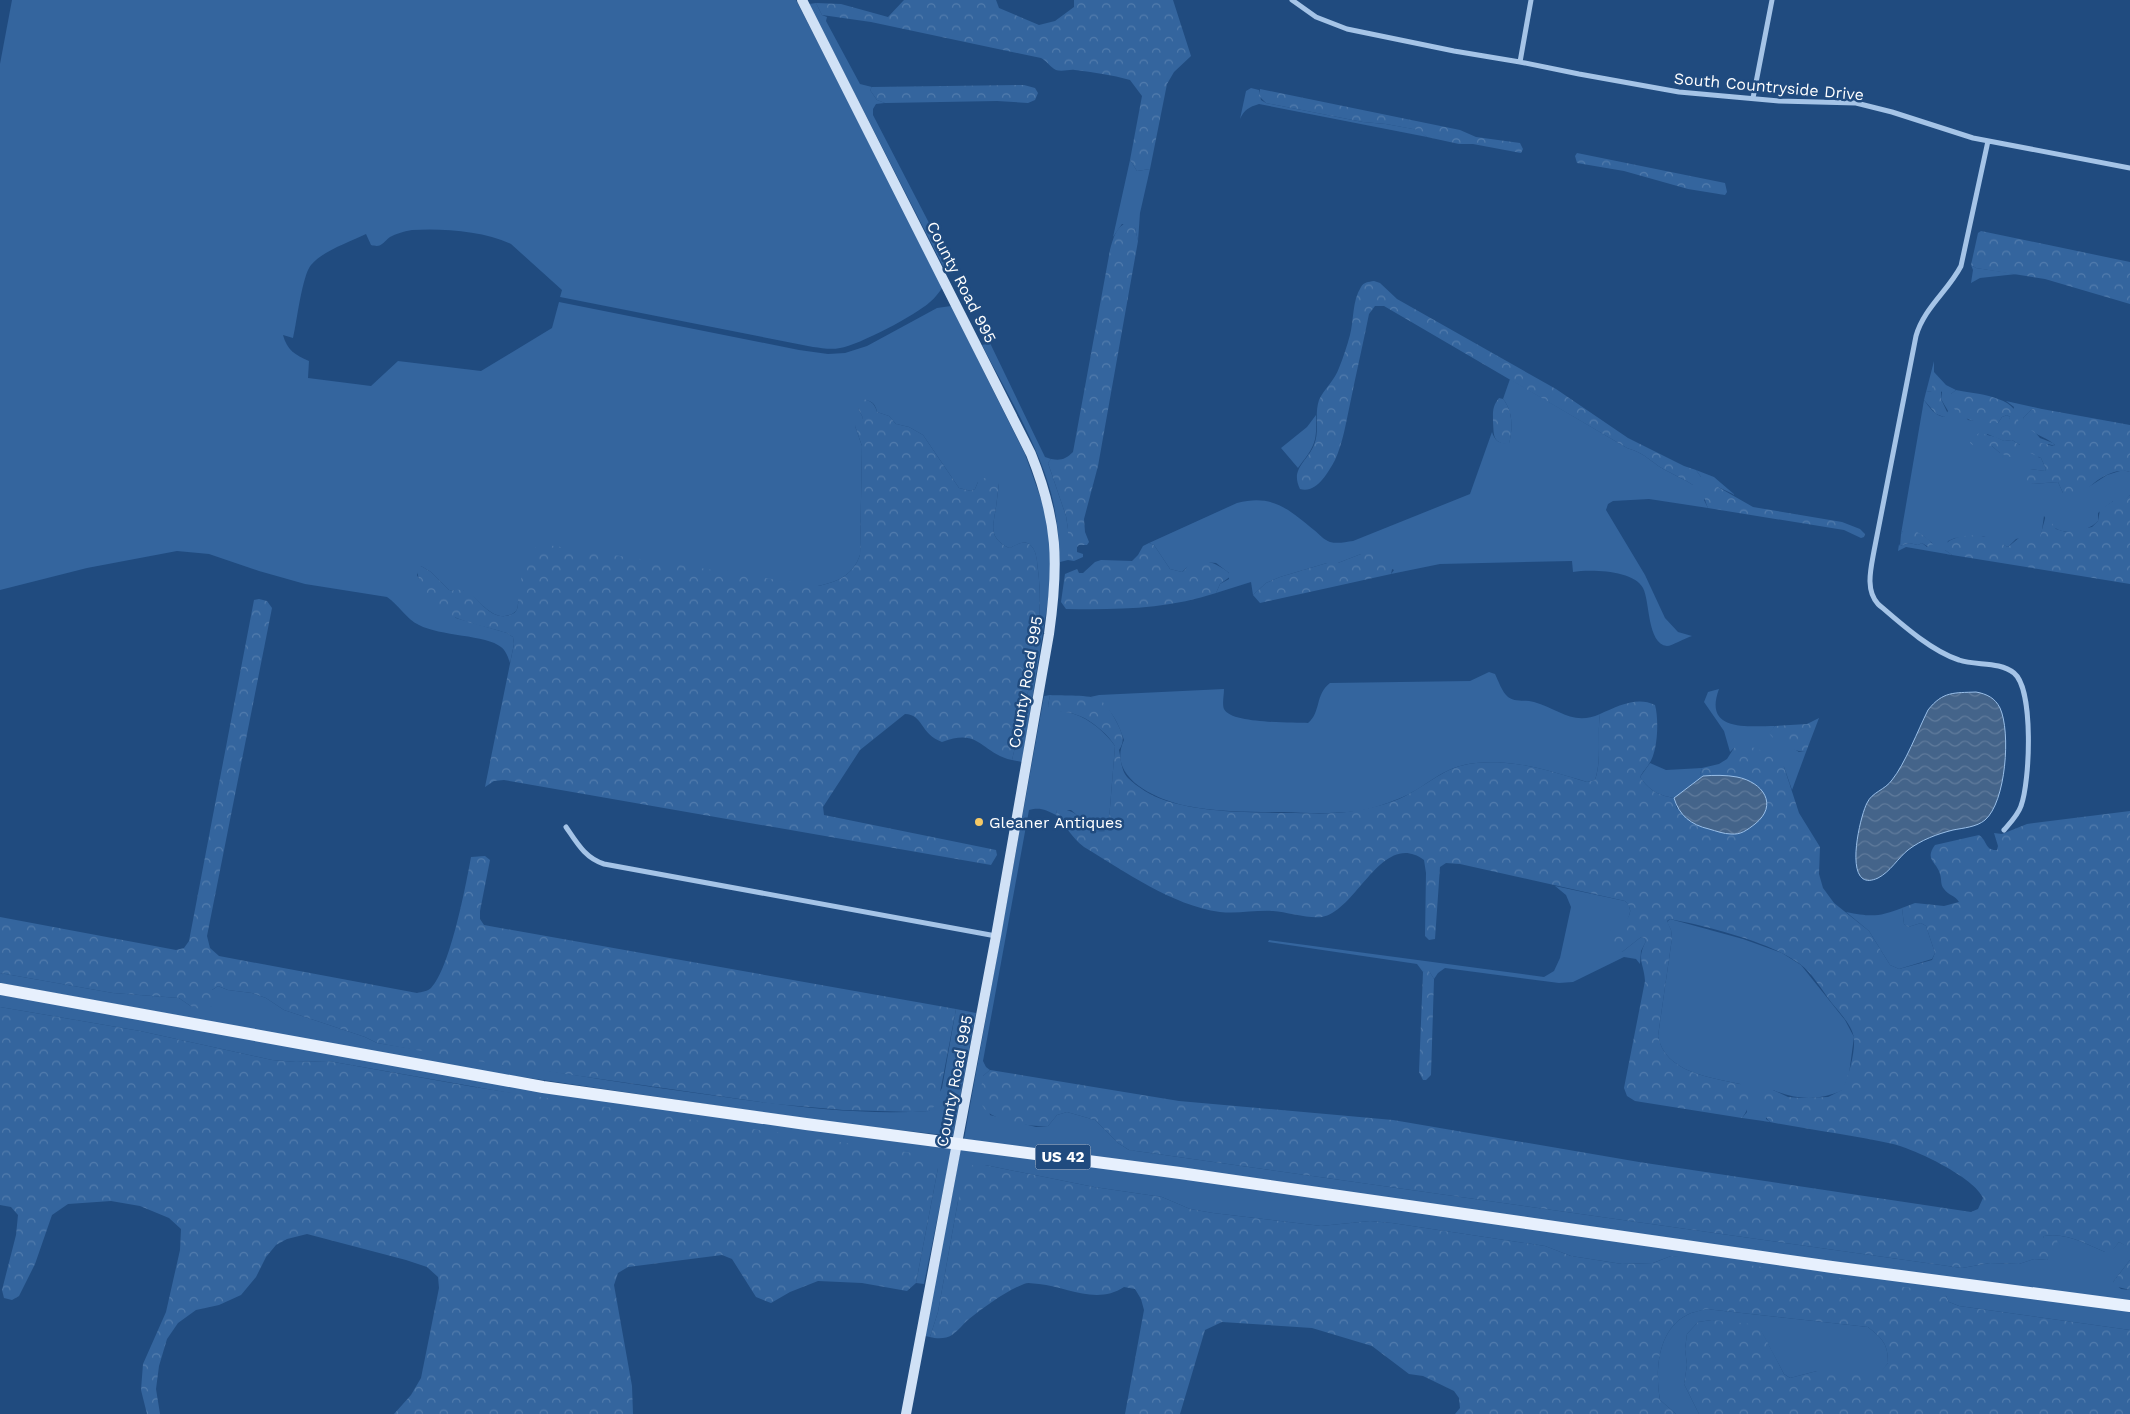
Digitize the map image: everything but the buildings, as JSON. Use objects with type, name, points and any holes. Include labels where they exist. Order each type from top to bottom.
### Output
[{"type":"main road","name":"US 42","points":[[0,989],[542,1087],[1415,1207],[1832,1268],[2130,1306]]},
{"type":"street","name":"South Countryside Drive","points":[[1292,0],[1316,17],[1347,29],[1454,51],[1680,92],[1779,101],[1844,102],[1862,105],[1988,141],[2130,168]]},
{"type":"street","points":[[1520,62],[1531,0]]},
{"type":"street","points":[[1753,98],[1772,0]]},
{"type":"street","name":"County Road 995","points":[[802,1],[1031,454],[1048,501],[1053,525],[1056,569],[1053,607],[996,936],[906,1414]]},
{"type":"street","points":[[1988,141],[1960,266],[1953,280],[1922,320],[1916,336],[1874,551],[1871,593],[1878,604],[1939,650],[1958,660],[2007,669],[2017,676],[2022,683],[2028,719],[2024,792],[2018,813],[2004,830]]},
{"type":"street","points":[[566,826],[590,859],[604,864],[996,936]]},
{"type":"green space","points":[[12,0],[796,0],[943,287],[923,308],[887,329],[849,346],[833,349],[813,347],[560,297],[562,290],[511,244],[476,233],[424,229],[398,234],[377,246],[371,245],[366,234],[329,251],[316,260],[311,265],[305,279],[293,338],[283,335],[292,351],[309,361],[308,378],[371,386],[398,361],[481,371],[552,328],[559,302],[799,350],[828,354],[845,353],[867,346],[937,308],[951,306],[1025,454],[1046,513],[1050,549],[1050,589],[1022,762],[1012,760],[1037,642],[1040,594],[1035,551],[1027,543],[1021,543],[1009,548],[1002,544],[995,535],[993,526],[999,483],[978,482],[975,489],[971,491],[959,488],[923,435],[909,427],[896,424],[889,416],[877,412],[873,403],[865,400],[858,399],[858,408],[863,418],[855,426],[862,446],[860,555],[849,573],[838,580],[818,586],[518,601],[518,607],[515,612],[499,616],[488,610],[465,591],[449,590],[431,572],[421,566],[417,575],[421,583],[456,618],[507,633],[513,637],[514,644],[510,663],[504,650],[494,643],[428,629],[410,619],[387,597],[305,584],[209,554],[177,551],[87,568],[0,590],[0,64]]},
{"type":"green space","points":[[904,0],[996,0],[999,8],[1039,25],[1055,21],[1074,7],[1074,0],[1173,0],[1191,56],[1174,72],[1167,84],[1150,169],[1137,171],[1130,160],[1142,96],[1130,80],[1089,72],[1056,70],[1041,58],[871,22],[822,15],[816,3],[841,4],[888,17]]},
{"type":"green space","points":[[816,3],[822,15],[827,17],[826,21],[860,84],[872,87],[870,90],[877,100],[885,103],[876,104],[873,109],[873,115],[955,273],[947,274],[809,4]]},
{"type":"green space","points":[[1024,85],[1035,88],[1038,93],[1035,100],[1028,103],[997,101],[885,103],[877,100],[870,90],[872,87]]},
{"type":"green space","points":[[1251,88],[1259,90],[1261,100],[1266,103],[1363,122],[1419,130],[1427,137],[1259,104],[1247,109],[1240,119],[1246,91]]},
{"type":"green space","points":[[1260,89],[1460,130],[1476,137],[1520,143],[1523,149],[1521,153],[1473,144],[1459,144],[1427,137],[1418,130],[1363,122],[1266,103],[1259,96]]},
{"type":"green space","points":[[1577,153],[1725,183],[1727,192],[1725,195],[1688,189],[1624,171],[1577,163],[1575,156]]},
{"type":"green space","points":[[1130,160],[1137,171],[1150,169],[1140,213],[1138,241],[1135,228],[1122,224],[1113,237]]},
{"type":"green space","points":[[1128,222],[1135,228],[1138,241],[1098,466],[1084,519],[1085,532],[1089,542],[1087,545],[1079,545],[1077,547],[1077,552],[1083,554],[1083,557],[1074,561],[1068,560],[1066,516],[1048,463],[1051,459],[1063,459],[1073,452],[1110,250],[1118,230]]},
{"type":"green space","points":[[1981,231],[2130,262],[2130,304],[2045,279],[1976,268],[1971,265],[1978,233]]},
{"type":"green space","points":[[1971,265],[1976,268],[2017,274],[1980,278],[1971,283],[1973,270]]},
{"type":"green space","points":[[1374,281],[1380,283],[1397,299],[1556,389],[1628,438],[1696,470],[1701,477],[1701,483],[1698,486],[1693,485],[1665,470],[1644,455],[1627,448],[1384,306],[1375,306],[1369,314],[1338,453],[1329,471],[1321,481],[1306,490],[1300,489],[1297,482],[1298,471],[1316,440],[1319,400],[1335,377],[1342,360],[1350,335],[1358,292],[1363,284]]},
{"type":"green space","points":[[990,343],[1045,457],[1051,459],[1048,463],[1066,516],[1068,560],[1060,562],[1053,502],[1038,455],[982,345]]},
{"type":"green space","points":[[1934,361],[1934,372],[1946,385],[1956,390],[1951,394],[1968,420],[1998,423],[2002,417],[2007,415],[2010,417],[2006,438],[2014,407],[2006,401],[2042,409],[2032,409],[2023,418],[2040,438],[2053,443],[2055,446],[2048,444],[2038,457],[2041,458],[2046,469],[2045,471],[2030,469],[2031,484],[2058,482],[2063,493],[2087,488],[2107,475],[2123,470],[2130,472],[2130,495],[2123,502],[2113,501],[2098,513],[2098,521],[2084,530],[2066,532],[2060,530],[2054,527],[2044,516],[2041,537],[2016,539],[2008,547],[1983,536],[1955,538],[1948,541],[1945,550],[1952,555],[1906,547],[1898,551],[1899,544],[1900,546],[1909,543],[1918,545],[1922,543],[1927,547],[1932,543],[1922,535],[1903,531],[1901,534],[1924,400],[1932,411],[1938,415],[1944,417],[1948,411],[1941,399],[1942,392],[1932,386],[1932,391],[1926,392]],"holes":[[[1987,434],[2004,441],[2012,440],[2020,445],[2000,453],[1992,446],[1989,446]]]},
{"type":"green space","points":[[1510,379],[1693,485],[1701,477],[1696,470],[1714,477],[1735,495],[1718,487],[1704,500],[1708,508],[1649,499],[1613,501],[1608,504],[1606,510],[1645,575],[1665,618],[1678,632],[1692,636],[1669,646],[1661,643],[1652,630],[1645,594],[1638,582],[1631,577],[1611,572],[1573,572],[1572,561],[1440,564],[1391,574],[1394,570],[1361,554],[1338,563],[1327,563],[1280,577],[1266,583],[1253,595],[1251,582],[1216,593],[1220,584],[1229,579],[1229,573],[1216,563],[1204,562],[1188,566],[1182,572],[1170,569],[1154,545],[1149,543],[1237,503],[1261,500],[1279,505],[1288,510],[1328,541],[1339,543],[1353,541],[1470,494],[1492,432],[1498,441],[1509,443],[1511,420],[1509,409],[1503,399]]},
{"type":"green space","points":[[1935,384],[1941,387],[1941,399],[1948,414],[1944,417],[1936,414],[1924,400],[1926,392],[1932,391],[1932,386]]},
{"type":"green space","points":[[1956,390],[1996,398],[2013,407],[2017,415],[2018,424],[2015,430],[2006,438],[2001,433],[2002,427],[2007,425],[2010,417],[2007,415],[2002,417],[1998,423],[1982,423],[1962,416],[1948,399]]},
{"type":"green space","points":[[858,398],[871,402],[877,412],[889,416],[896,424],[909,427],[923,435],[959,488],[971,491],[975,489],[978,482],[983,478],[995,479],[999,483],[993,526],[995,535],[1002,544],[1009,548],[1020,543],[1027,543],[1035,551],[1040,594],[1039,618],[1033,666],[1012,760],[1002,757],[973,739],[955,738],[942,742],[935,739],[915,717],[905,714],[860,750],[823,807],[824,815],[996,850],[997,855],[991,865],[504,780],[494,781],[485,787],[514,644],[513,637],[507,633],[462,620],[437,607],[427,597],[420,584],[417,567],[421,566],[431,572],[449,590],[468,592],[485,608],[500,616],[510,615],[517,609],[522,574],[527,559],[541,544],[818,586],[838,580],[849,573],[860,555],[862,446],[855,426],[856,422],[863,418],[858,408]]},
{"type":"green space","points":[[1499,398],[1503,399],[1509,409],[1511,432],[1509,444],[1499,442],[1494,434],[1493,410]]},
{"type":"green space","points":[[2032,409],[2042,409],[2130,425],[2130,472],[2117,471],[2111,473],[2097,480],[2083,495],[2069,497],[2063,493],[2058,482],[2031,484],[2026,482],[2025,472],[2030,469],[2045,471],[2046,469],[2041,458],[2026,451],[2027,444],[2042,443],[2055,445],[2033,431],[2026,424],[2023,418]]},
{"type":"green space","points":[[1316,415],[1314,444],[1298,468],[1281,448],[1307,427]]},
{"type":"green space","points":[[1979,433],[2004,441],[2012,440],[2020,445],[2022,454],[2020,456],[2015,454],[2010,457],[2000,453],[1992,446],[1978,449],[1970,443]]},
{"type":"green space","points":[[1718,487],[1753,507],[1842,522],[1860,529],[1865,534],[1861,538],[1844,530],[1708,508],[1705,495],[1709,488]]},
{"type":"green space","points":[[2130,495],[2130,584],[1952,555],[1945,550],[1945,545],[1949,541],[1968,536],[1989,537],[2008,547],[2020,537],[2040,537],[2046,515],[2056,529],[2066,532],[2092,527],[2098,521],[2100,510],[2113,501],[2123,501]]},
{"type":"green space","points":[[1909,530],[1924,536],[1934,547],[1930,548],[1922,543],[1918,545],[1909,543],[1900,546],[1901,534],[1903,531]]},
{"type":"green space","points":[[1149,543],[1154,545],[1170,569],[1182,572],[1190,563],[1200,560],[1224,569],[1231,576],[1220,584],[1216,593],[1179,602],[1123,609],[1066,609],[1061,602],[1065,574],[1077,569],[1079,573],[1083,573],[1095,562],[1101,560],[1132,561],[1143,546]]},
{"type":"green space","points":[[1361,554],[1375,555],[1390,561],[1393,565],[1391,574],[1260,603],[1253,595],[1266,583],[1280,577],[1327,563],[1338,563]]},
{"type":"green space","points":[[254,600],[267,601],[272,608],[207,936],[210,948],[219,956],[417,993],[427,991],[438,978],[451,946],[471,857],[485,856],[490,860],[480,911],[480,919],[484,925],[956,1009],[938,1103],[929,1111],[913,1112],[843,1110],[775,1104],[489,1063],[377,1043],[365,1037],[284,1010],[266,998],[218,986],[212,990],[212,1006],[203,1010],[192,1007],[179,998],[113,993],[0,973],[0,917],[176,950],[184,948],[189,941]]},
{"type":"green space","points":[[1489,672],[1495,674],[1500,686],[1511,699],[1534,702],[1574,717],[1582,718],[1600,714],[1598,764],[1595,780],[1587,782],[1519,764],[1490,762],[1453,768],[1398,799],[1358,811],[1310,813],[1199,808],[1162,798],[1137,785],[1128,776],[1122,766],[1120,754],[1124,740],[1119,727],[1108,708],[1090,697],[1224,689],[1223,707],[1229,714],[1249,720],[1308,723],[1315,714],[1322,692],[1330,683],[1470,681]]},
{"type":"green space","points":[[1719,689],[1716,703],[1717,713],[1722,720],[1741,726],[1775,726],[1770,733],[1799,752],[1806,752],[1792,790],[1784,767],[1734,748],[1730,752],[1724,731],[1704,702],[1708,692]]},
{"type":"green space","points":[[1050,695],[1048,706],[1086,719],[1102,731],[1115,746],[1109,820],[1106,831],[1096,832],[1071,810],[1057,810],[1056,815],[1043,810],[1029,810],[983,1061],[990,1070],[983,1076],[990,1115],[1036,1127],[1048,1126],[1057,1115],[1067,1112],[1095,1120],[1118,1143],[1129,1150],[1962,1268],[1990,1263],[2019,1264],[2034,1259],[2047,1260],[2056,1240],[2044,1240],[2044,1236],[2068,1237],[2105,1252],[2113,1249],[2119,1242],[2127,1246],[2130,1260],[2113,1282],[2121,1289],[2130,1290],[2130,1305],[964,1139],[1044,696]]},
{"type":"green space","points":[[1050,695],[1090,697],[1103,702],[1113,715],[1122,735],[1123,741],[1119,750],[1126,775],[1136,785],[1155,796],[1179,804],[1209,810],[1314,813],[1350,812],[1384,804],[1409,794],[1445,772],[1476,763],[1519,764],[1587,782],[1595,780],[1599,756],[1600,714],[1628,703],[1648,702],[1655,705],[1657,727],[1656,744],[1652,759],[1640,777],[1647,786],[1659,794],[1674,798],[1677,809],[1707,775],[1703,776],[1700,774],[1702,768],[1719,764],[1727,759],[1734,748],[1741,746],[1756,748],[1777,759],[1784,767],[1799,813],[1820,847],[1819,874],[1823,888],[1834,903],[1869,931],[1890,965],[1899,969],[1932,960],[1935,953],[1926,926],[1921,923],[1908,927],[1904,924],[1902,908],[1915,903],[1944,906],[1959,902],[1942,885],[1941,876],[1931,858],[1935,845],[1979,835],[1990,849],[1997,850],[1998,846],[1994,833],[2002,834],[2027,824],[2130,811],[2130,1253],[2126,1253],[2126,1246],[2119,1242],[2111,1252],[2105,1252],[2068,1237],[2052,1235],[2044,1236],[2043,1238],[2057,1240],[2058,1245],[2047,1260],[2034,1259],[2019,1264],[1990,1263],[1962,1268],[1129,1150],[1118,1143],[1095,1120],[1067,1112],[1057,1115],[1048,1126],[1012,1122],[994,1116],[987,1112],[981,1100],[983,1076],[990,1070],[1179,1101],[1393,1120],[1639,1162],[1971,1212],[1978,1209],[1983,1198],[1978,1190],[1957,1173],[1903,1147],[1770,1122],[1767,1119],[1763,1107],[1765,1091],[1773,1090],[1788,1097],[1801,1098],[1828,1097],[1842,1090],[1851,1064],[1854,1038],[1851,1028],[1845,1019],[1813,977],[1800,964],[1788,956],[1756,942],[1701,926],[1670,919],[1667,921],[1672,938],[1658,1036],[1662,1048],[1679,1066],[1703,1075],[1740,1084],[1744,1087],[1749,1100],[1742,1118],[1635,1101],[1627,1096],[1624,1088],[1645,981],[1641,953],[1646,941],[1641,937],[1622,952],[1614,950],[1615,934],[1630,914],[1629,906],[1625,901],[1460,864],[1446,863],[1440,867],[1435,939],[1429,940],[1425,936],[1426,873],[1424,860],[1409,853],[1395,855],[1382,863],[1335,912],[1322,917],[1273,911],[1220,912],[1184,902],[1149,886],[1084,847],[1056,815],[1057,810],[1069,811],[1078,816],[1096,832],[1106,831],[1109,820],[1115,746],[1102,731],[1086,719],[1071,713],[1051,709],[1048,706]]},
{"type":"green space","points":[[1819,718],[1806,752],[1786,746],[1769,733],[1775,726],[1807,724]]},
{"type":"green space","points":[[1650,763],[1666,770],[1702,768],[1700,774],[1703,776],[1674,798],[1668,797],[1651,789],[1640,777]]},
{"type":"green space","points":[[1555,886],[1625,901],[1629,905],[1630,914],[1615,935],[1622,952],[1641,937],[1644,938],[1646,941],[1641,951],[1640,964],[1636,959],[1624,957],[1573,982],[1559,983],[1445,968],[1434,979],[1429,971],[1423,972],[1417,964],[1268,942],[1269,940],[1544,977],[1554,971],[1560,958],[1571,907],[1566,895]]},
{"type":"green space","points":[[1902,908],[1904,924],[1908,927],[1921,923],[1926,926],[1935,953],[1932,959],[1899,969],[1890,965],[1869,931],[1846,912],[1875,915]]},
{"type":"green space","points":[[1670,919],[1743,939],[1782,953],[1801,965],[1845,1020],[1854,1037],[1849,1074],[1843,1090],[1834,1094],[1808,1098],[1791,1096],[1773,1090],[1766,1119],[1770,1122],[1742,1118],[1747,1112],[1740,1084],[1690,1071],[1679,1066],[1670,1058],[1662,1048],[1658,1036],[1672,938],[1667,922]]},
{"type":"green space","points":[[1429,971],[1434,979],[1431,1075],[1426,1080],[1423,1080],[1419,1072],[1423,972]]},
{"type":"green space","points":[[0,973],[113,993],[179,998],[192,1007],[212,1006],[212,990],[218,986],[266,998],[284,1010],[365,1037],[377,1043],[585,1077],[737,1099],[847,1111],[929,1111],[942,1088],[956,1009],[976,1013],[953,1136],[843,1124],[487,1072],[0,983]]},
{"type":"green space","points":[[0,995],[952,1147],[924,1284],[916,1283],[938,1168],[328,1061],[296,1062],[272,1060],[140,1031],[0,1007]]},
{"type":"green space","points":[[0,1007],[140,1031],[272,1060],[296,1062],[328,1061],[474,1087],[926,1155],[938,1162],[938,1168],[916,1283],[907,1291],[862,1283],[818,1281],[790,1292],[771,1303],[756,1297],[732,1259],[722,1255],[628,1267],[618,1273],[614,1285],[632,1386],[633,1414],[394,1414],[411,1395],[421,1378],[439,1288],[438,1277],[427,1267],[406,1260],[307,1234],[287,1239],[276,1245],[266,1257],[256,1277],[241,1295],[219,1305],[196,1310],[178,1323],[167,1339],[159,1366],[156,1389],[160,1414],[147,1414],[141,1390],[143,1364],[166,1312],[180,1250],[181,1229],[169,1218],[140,1206],[111,1201],[68,1204],[52,1215],[35,1264],[19,1296],[12,1300],[4,1298],[2,1290],[16,1235],[18,1215],[11,1207],[0,1205]]},
{"type":"green space","points":[[961,1148],[2130,1308],[2130,1330],[1959,1306],[1949,1302],[1946,1296],[1671,1256],[1653,1263],[1622,1264],[1571,1256],[1545,1246],[1392,1223],[1370,1221],[1321,1226],[1213,1213],[1190,1209],[1162,1197],[1094,1187],[985,1165],[958,1201],[938,1312],[930,1337],[925,1336]]},
{"type":"green space","points":[[973,1165],[985,1165],[1094,1187],[1162,1197],[1190,1209],[1213,1213],[1321,1226],[1370,1221],[1392,1223],[1545,1246],[1571,1256],[1622,1264],[1653,1263],[1671,1256],[1690,1257],[1940,1292],[1946,1296],[1949,1302],[1959,1306],[2130,1330],[2130,1414],[1699,1414],[1684,1384],[1687,1365],[1685,1349],[1687,1334],[1698,1322],[1712,1320],[1751,1324],[1761,1330],[1784,1374],[1790,1378],[1817,1371],[1881,1371],[1888,1363],[1884,1342],[1868,1327],[1706,1309],[1689,1314],[1677,1322],[1669,1331],[1660,1353],[1658,1389],[1660,1400],[1676,1414],[1455,1414],[1460,1408],[1459,1398],[1454,1391],[1423,1376],[1409,1374],[1372,1346],[1312,1328],[1222,1322],[1205,1330],[1180,1414],[1125,1414],[1144,1310],[1141,1299],[1135,1289],[1124,1287],[1103,1295],[1093,1295],[1026,1283],[989,1304],[952,1335],[941,1338],[930,1337],[938,1312],[958,1201],[967,1169]]},
{"type":"green space","points":[[2130,1260],[2130,1290],[2114,1286],[2113,1282]]},
{"type":"green space","points":[[1706,1309],[1868,1327],[1884,1342],[1888,1363],[1882,1371],[1817,1371],[1790,1378],[1784,1374],[1761,1331],[1712,1320],[1698,1322],[1687,1334],[1685,1349],[1687,1365],[1684,1384],[1699,1414],[1676,1414],[1660,1400],[1658,1365],[1660,1353],[1669,1331],[1677,1322],[1689,1314]]},
{"type":"water","points":[[1976,692],[1987,695],[1996,702],[2000,708],[2005,733],[2006,749],[2002,783],[1992,811],[1985,820],[1978,824],[1941,833],[1918,843],[1904,853],[1890,869],[1878,878],[1867,880],[1860,875],[1856,865],[1856,852],[1861,823],[1869,799],[1889,783],[1897,773],[1928,710],[1933,704],[1949,694]]},
{"type":"water","points":[[1703,776],[1733,776],[1754,784],[1765,795],[1767,802],[1762,817],[1747,830],[1735,834],[1726,834],[1691,822],[1679,809],[1674,798]]},
{"type":"place","name":"Gleaner Antiques","points":[[979,822]]}]
